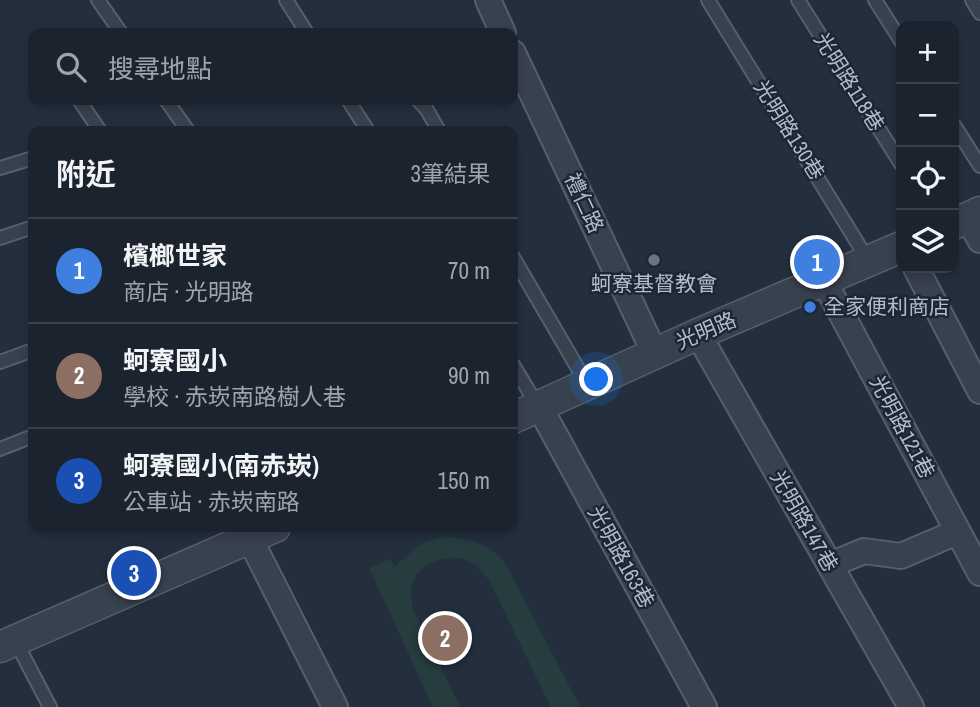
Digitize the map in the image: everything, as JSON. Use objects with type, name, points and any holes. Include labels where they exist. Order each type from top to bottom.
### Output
[{"type":"street","points":[[488,0],[501,28]]},
{"type":"street","name":"禮仁路","points":[[518,64],[655,354]]},
{"type":"street","name":"光明路","points":[[526,412],[896,249]]},
{"type":"street","points":[[919,273],[980,391]]},
{"type":"street","name":"光明路121巷","points":[[824,281],[980,573]]},
{"type":"street","name":"光明路147巷","points":[[698,334],[911,707]]},
{"type":"street","name":"光明路163巷","points":[[526,412],[704,707]]},
{"type":"street","points":[[830,565],[864,551],[901,556],[957,532]]},
{"type":"street","points":[[7,644],[262,533],[335,707]]},
{"type":"lane","points":[[98,0],[118,28]]},
{"type":"lane","points":[[286,0],[304,28]]},
{"type":"lane","name":"光明路130巷","points":[[708,0],[869,260]]},
{"type":"lane","name":"光明路118巷","points":[[798,0],[896,156]]},
{"type":"lane","points":[[876,0],[896,33]]},
{"type":"lane","points":[[972,0],[980,13]]},
{"type":"lane","points":[[82,105],[97,126]]},
{"type":"lane","points":[[170,105],[184,126]]},
{"type":"lane","points":[[351,105],[365,126]]},
{"type":"lane","points":[[422,105],[436,126]]},
{"type":"lane","points":[[959,133],[980,166]]},
{"type":"lane","points":[[0,168],[28,160]]},
{"type":"lane","points":[[0,238],[28,229]]},
{"type":"lane","points":[[518,266],[587,384]]},
{"type":"lane","points":[[0,362],[28,352]]},
{"type":"lane","points":[[518,383],[526,412]]},
{"type":"lane","points":[[0,449],[28,438]]},
{"type":"lane","points":[[7,644],[50,707]]},
{"type":"green space","points":[[444,536],[476,543],[491,550],[504,561],[580,707],[551,707],[489,580],[471,562],[453,558],[434,561],[426,566],[414,579],[411,590],[412,607],[460,707],[433,707],[369,568],[391,559],[394,567],[421,544]]},
{"type":"place","name":"蚵寮基督教會","points":[[654,260]]},
{"type":"place","name":"檳榔世家","points":[[817,262]]},
{"type":"place","name":"全家便利商店","points":[[810,307]]},
{"type":"place","name":"蚵寮國小(南赤崁)","points":[[134,573]]},
{"type":"place","name":"蚵寮國小","points":[[445,638]]}]
